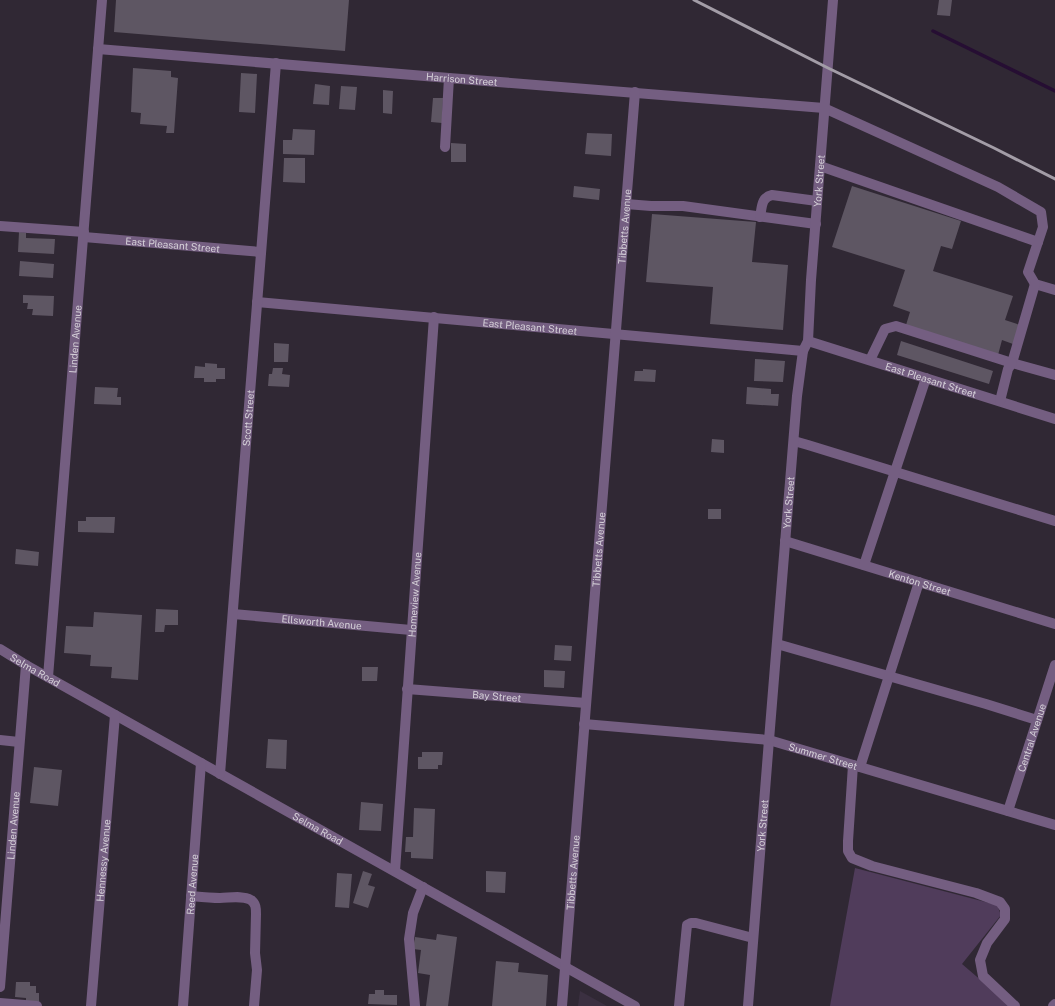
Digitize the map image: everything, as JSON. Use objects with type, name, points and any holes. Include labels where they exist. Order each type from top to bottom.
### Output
[{"type":"street","name":"Linden Avenue","points":[[48,677],[102,0]]},
{"type":"street","name":"York Street","points":[[748,1006],[785,541],[802,351],[808,341],[817,201],[833,0]]},
{"type":"street","name":"Harrison Street","points":[[98,48],[824,108],[998,187],[1040,212],[1043,227],[1028,272],[1036,284]]},
{"type":"street","name":"Scott Street","points":[[220,774],[276,63]]},
{"type":"street","points":[[445,148],[448,78]]},
{"type":"street","name":"Tibbetts Avenue","points":[[562,1006],[635,92]]},
{"type":"street","points":[[820,166],[1038,242]]},
{"type":"street","points":[[760,217],[764,199],[767,196],[772,195],[817,201]]},
{"type":"street","points":[[626,204],[683,206],[816,224]]},
{"type":"street","name":"East Pleasant Street","points":[[0,226],[261,252]]},
{"type":"street","points":[[1000,401],[1008,370],[1012,363],[1036,284],[1055,290]]},
{"type":"street","name":"East Pleasant Street","points":[[257,302],[802,351]]},
{"type":"street","name":"Homeview Avenue","points":[[395,871],[434,317]]},
{"type":"street","points":[[870,360],[885,329],[896,326],[1055,375]]},
{"type":"street","name":"East Pleasant Street","points":[[808,341],[1055,419]]},
{"type":"street","points":[[864,565],[926,378]]},
{"type":"street","points":[[794,442],[1055,521]]},
{"type":"street","name":"Kenton Street","points":[[785,541],[1055,624]]},
{"type":"street","points":[[919,582],[889,675],[857,766],[848,851],[852,858],[872,866],[976,893],[1000,902],[1005,909],[1005,919],[987,943],[980,960],[983,976],[1015,1006]]},
{"type":"street","name":"Ellsworth Avenue","points":[[233,614],[411,630]]},
{"type":"street","points":[[777,644],[889,675],[1037,720]]},
{"type":"street","name":"Selma Road","points":[[0,649],[26,665],[635,1006]]},
{"type":"street","name":"Linden Avenue","points":[[0,987],[26,665]]},
{"type":"street","name":"Central Avenue","points":[[1008,811],[1055,665]]},
{"type":"street","name":"Bay Street","points":[[407,689],[586,703]]},
{"type":"street","name":"Hennessy Avenue","points":[[91,1006],[115,715]]},
{"type":"street","name":"Summer Street","points":[[584,724],[769,740],[1055,825]]},
{"type":"street","points":[[0,740],[19,742]]},
{"type":"street","name":"Reed Avenue","points":[[183,1006],[201,763]]},
{"type":"street","points":[[415,1006],[409,939],[413,913],[423,887]]},
{"type":"street","points":[[191,896],[220,898],[240,897],[247,898],[254,904],[256,908],[255,953],[257,970],[254,1006]]},
{"type":"street","points":[[679,1006],[687,925],[696,923],[754,938]]},
{"type":"street","points":[[0,1003],[37,1006]]},
{"type":"shaded area","points":[[855,868],[997,905],[1001,915],[962,964],[1011,1006],[830,1006]]},
{"type":"shaded area","points":[[580,991],[607,1006],[578,1006]]},
{"type":"building","points":[[116,0],[349,0],[345,51],[114,32]]},
{"type":"building","points":[[939,0],[952,0],[950,16],[937,15]]},
{"type":"building","points":[[133,68],[171,71],[171,77],[178,78],[174,133],[166,133],[167,126],[140,124],[141,113],[131,112]]},
{"type":"building","points":[[241,73],[257,74],[255,113],[239,112]]},
{"type":"building","points":[[315,84],[330,86],[329,105],[313,104]]},
{"type":"building","points":[[341,86],[357,87],[355,110],[339,109]]},
{"type":"building","points":[[383,90],[393,91],[392,114],[383,113]]},
{"type":"building","points":[[433,98],[443,98],[442,123],[431,122]]},
{"type":"building","points":[[293,129],[315,130],[314,155],[283,154],[283,140],[292,140]]},
{"type":"building","points":[[587,133],[612,134],[611,156],[585,154]]},
{"type":"building","points":[[451,143],[466,144],[466,162],[451,162]]},
{"type":"building","points":[[284,158],[305,158],[305,183],[283,182]]},
{"type":"building","points":[[574,186],[600,189],[599,200],[573,197]]},
{"type":"building","points":[[852,186],[961,221],[952,249],[941,246],[933,271],[1013,296],[1005,320],[1020,325],[1013,344],[1002,340],[998,355],[906,325],[910,312],[893,306],[905,270],[832,247]]},
{"type":"building","points":[[652,214],[756,222],[752,262],[788,265],[783,330],[710,324],[713,287],[646,282]]},
{"type":"building","points":[[19,232],[26,233],[26,238],[55,239],[54,254],[18,252]]},
{"type":"building","points":[[20,261],[54,264],[53,278],[19,276]]},
{"type":"building","points":[[23,295],[54,296],[53,316],[32,315],[33,309],[27,309],[28,303],[23,303]]},
{"type":"building","points":[[901,341],[993,371],[989,384],[897,355]]},
{"type":"building","points":[[274,343],[289,344],[288,362],[274,362]]},
{"type":"building","points":[[755,359],[785,361],[783,382],[754,381]]},
{"type":"building","points":[[205,363],[217,364],[217,368],[225,368],[225,379],[216,379],[216,382],[204,382],[204,378],[194,378],[195,366],[205,367]]},
{"type":"building","points":[[273,368],[283,368],[282,374],[290,375],[289,387],[268,386],[269,374],[272,374]]},
{"type":"building","points":[[643,369],[656,370],[655,382],[634,381],[635,371],[643,371]]},
{"type":"building","points":[[95,387],[118,388],[117,397],[121,397],[121,405],[94,404]]},
{"type":"building","points":[[747,387],[771,389],[771,394],[779,394],[778,406],[746,404]]},
{"type":"building","points":[[712,439],[724,440],[724,453],[711,452]]},
{"type":"building","points":[[708,509],[721,509],[721,519],[708,519]]},
{"type":"building","points":[[86,517],[115,517],[114,533],[78,532],[78,521],[86,521]]},
{"type":"building","points":[[16,549],[39,552],[38,566],[15,564]]},
{"type":"building","points":[[156,609],[178,610],[178,625],[165,625],[164,632],[155,632]]},
{"type":"building","points":[[94,612],[142,615],[138,680],[111,678],[112,667],[90,666],[91,655],[64,653],[66,626],[93,627]]},
{"type":"building","points":[[555,645],[572,646],[571,661],[554,660]]},
{"type":"building","points":[[362,667],[378,667],[377,681],[362,681]]},
{"type":"building","points":[[544,670],[565,671],[564,688],[544,687]]},
{"type":"building","points":[[268,739],[287,740],[286,769],[266,768]]},
{"type":"building","points":[[422,752],[443,752],[442,765],[438,765],[438,769],[418,769],[418,757],[422,757]]},
{"type":"building","points":[[34,767],[62,770],[58,806],[30,803]]},
{"type":"building","points":[[361,802],[383,804],[381,831],[359,830]]},
{"type":"building","points":[[414,808],[435,809],[433,859],[411,858],[411,852],[405,852],[406,837],[413,837]]},
{"type":"building","points":[[363,871],[372,874],[368,885],[375,887],[368,908],[353,903]]},
{"type":"building","points":[[486,871],[506,872],[505,893],[486,892]]},
{"type":"building","points":[[337,873],[352,874],[349,908],[335,907]]},
{"type":"building","points":[[437,934],[457,937],[448,1006],[426,1006],[430,975],[418,973],[421,950],[413,949],[415,937],[436,940]]},
{"type":"building","points":[[496,961],[519,963],[518,972],[548,975],[546,1006],[492,1006]]},
{"type":"building","points":[[16,982],[30,982],[30,986],[36,986],[36,993],[39,993],[39,1002],[26,1001],[26,998],[15,997]]},
{"type":"building","points":[[375,990],[384,990],[384,995],[397,995],[397,1005],[368,1004],[369,994],[375,994]]},
{"type":"waterway","points":[[933,31],[1055,91]]},
{"type":"railway","points":[[694,0],[828,68],[1055,179]]}]
